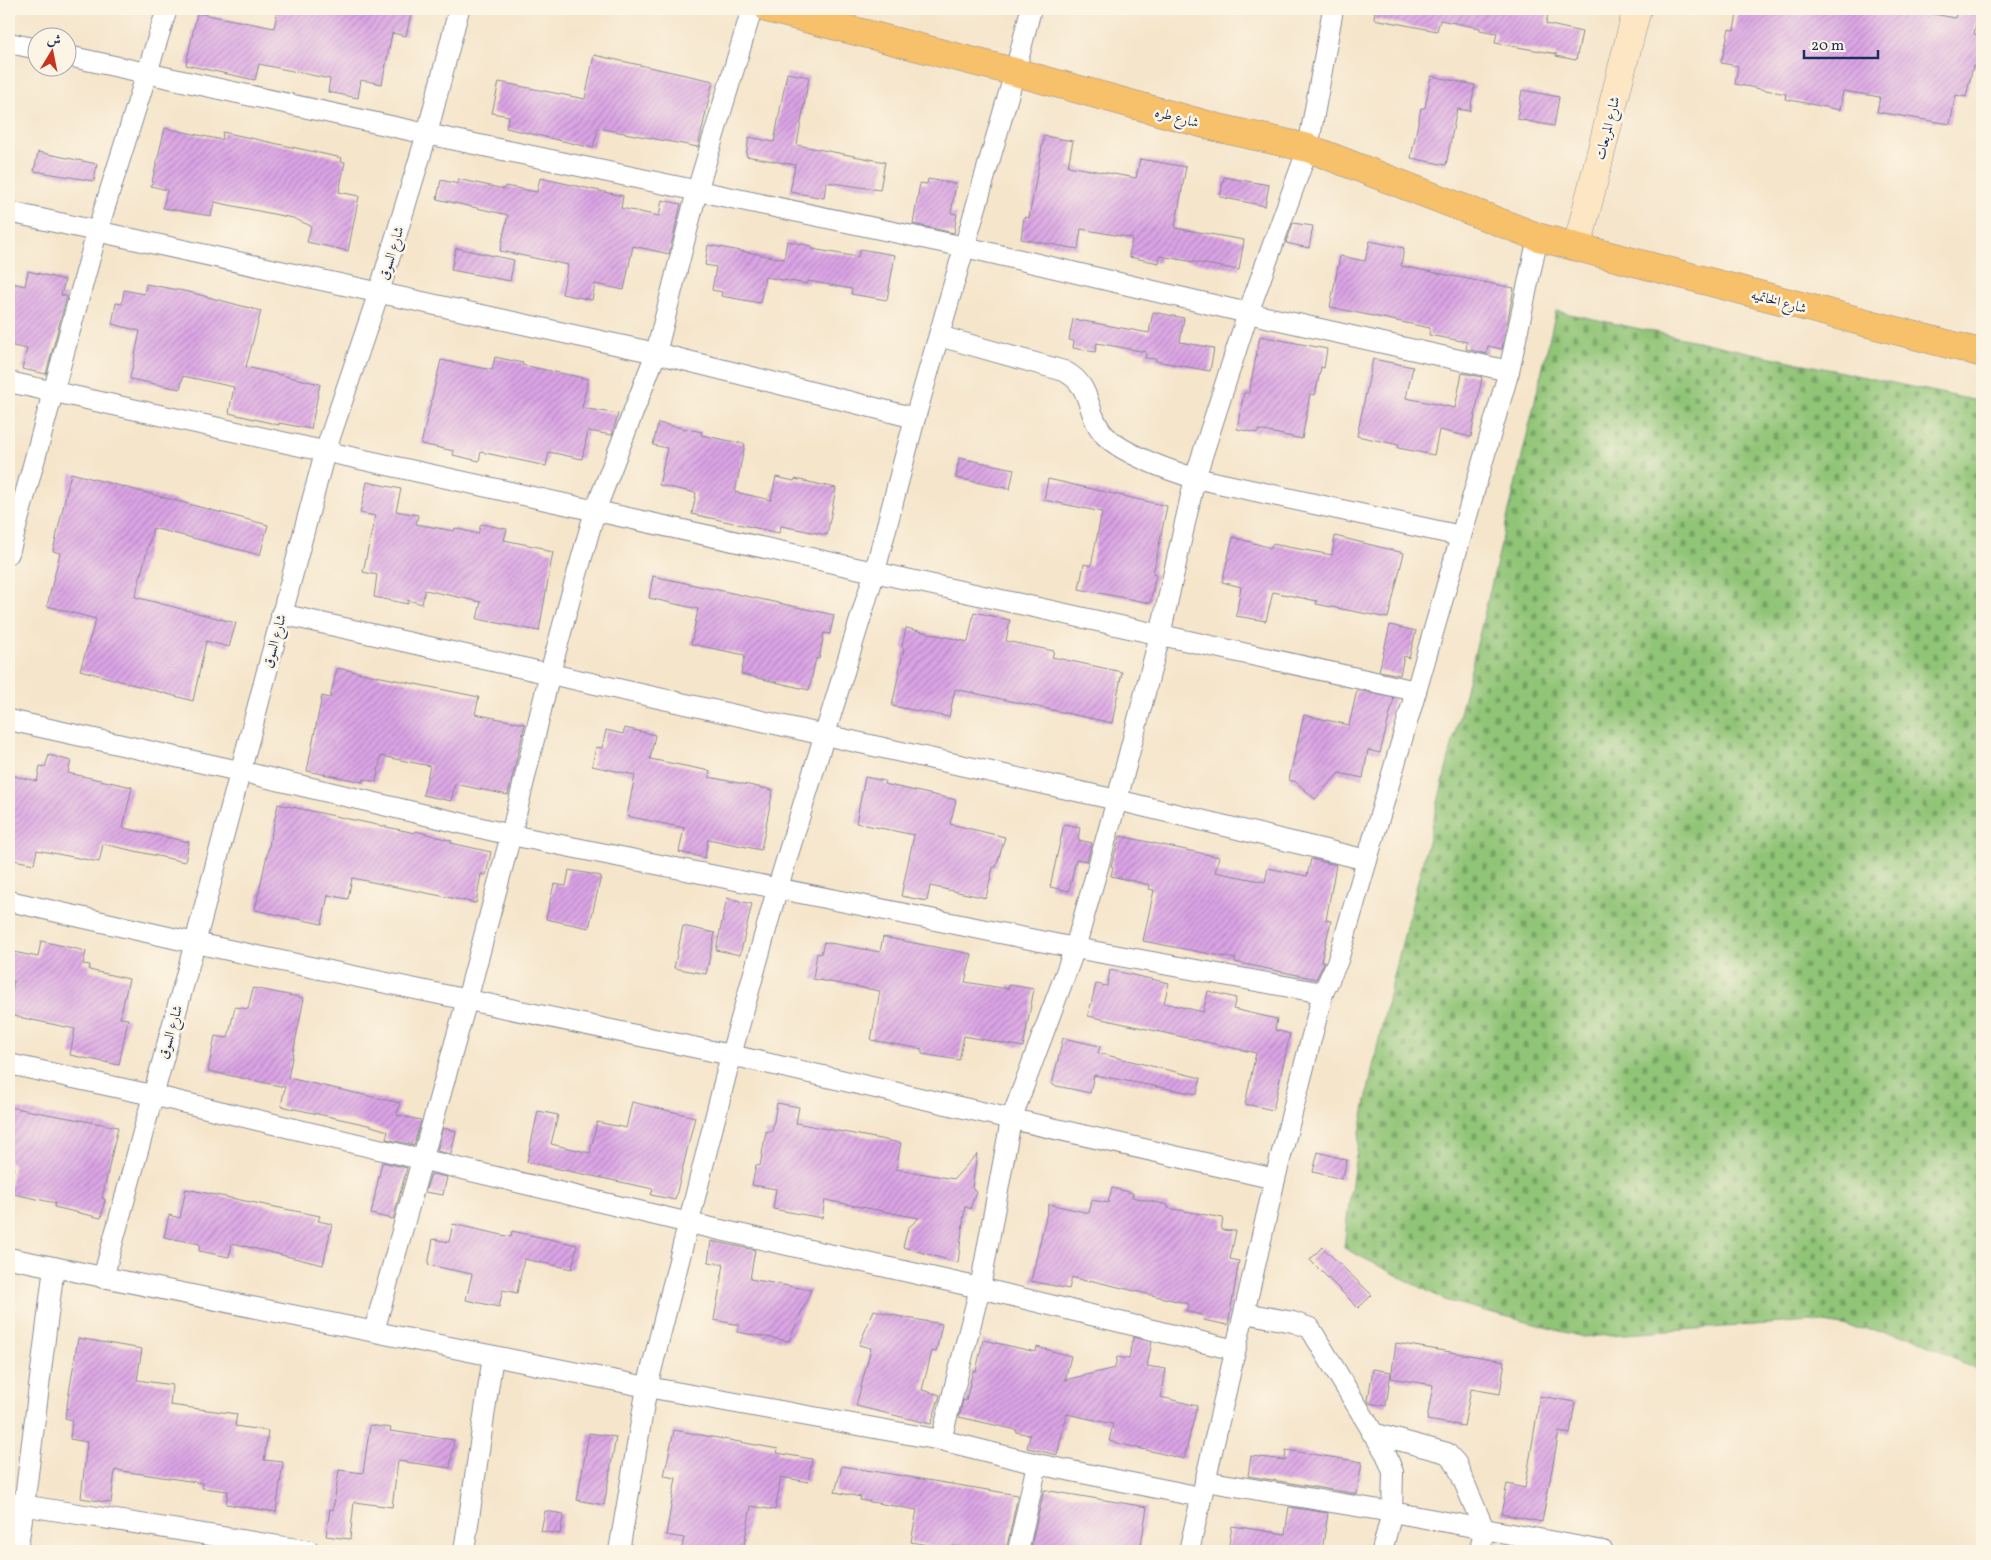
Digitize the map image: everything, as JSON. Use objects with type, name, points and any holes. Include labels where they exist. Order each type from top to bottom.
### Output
[{"type":"main road","name":"شارع طره","points":[[769,9],[1015,72],[1219,128],[1308,148],[1538,237],[1577,247]]},
{"type":"main road","name":"شارع الخاتميه","points":[[1577,247],[1982,353]]},
{"type":"street","points":[[9,553],[97,232],[167,9]]},
{"type":"street","name":"شارع السوق","points":[[102,1278],[195,943],[325,452],[379,292],[427,134],[459,9]]},
{"type":"street","points":[[374,1331],[467,1000],[511,835],[550,673],[596,511],[656,353],[697,191],[752,9]]},
{"type":"street","points":[[619,1551],[647,1386],[731,1055],[777,890],[875,571],[915,418],[1015,72],[1030,9]]},
{"type":"street","points":[[941,1440],[980,1288],[1011,1120],[1075,948],[1117,800],[1160,635],[1195,478],[1248,313],[1308,148],[1333,9]]},
{"type":"street","name":"شارع المربعات","points":[[1577,247],[1637,9]]},
{"type":"street","points":[[9,43],[28,47]]},
{"type":"street","points":[[78,58],[427,134],[965,247],[1509,371]]},
{"type":"street","points":[[9,212],[656,353],[915,418]]},
{"type":"street","points":[[1189,1551],[1276,1179],[1323,993],[1338,960],[1509,371],[1538,237]]},
{"type":"street","points":[[939,336],[1064,371],[1075,377],[1082,386],[1101,431],[1109,440],[1160,468],[1195,478],[1461,536]]},
{"type":"street","points":[[9,382],[1416,691]]},
{"type":"street","points":[[281,614],[1117,800],[1367,860]]},
{"type":"street","points":[[9,720],[240,771],[511,835],[777,890],[1075,948],[1323,993]]},
{"type":"street","points":[[9,901],[195,943],[731,1055],[1276,1179]]},
{"type":"street","points":[[9,1064],[152,1095],[689,1223],[980,1288],[1235,1350]]},
{"type":"street","points":[[9,1258],[492,1356],[941,1440],[1037,1464],[1203,1489],[1392,1512],[1604,1551]]},
{"type":"street","points":[[17,1551],[17,1504],[54,1267]]},
{"type":"street","points":[[1245,1314],[1293,1322],[1310,1328],[1386,1454],[1392,1472],[1392,1512],[1382,1551]]},
{"type":"street","points":[[464,1551],[492,1356]]},
{"type":"street","points":[[1372,1433],[1447,1453],[1456,1464],[1484,1529],[1480,1551]]},
{"type":"street","points":[[1018,1551],[1037,1464]]},
{"type":"street","points":[[17,1504],[310,1551]]},
{"type":"green space","points":[[1556,311],[1982,402],[1982,1373],[1915,1337],[1811,1321],[1583,1337],[1445,1300],[1344,1248],[1359,1138],[1381,1029],[1512,500]]},
{"type":"building","points":[[278,9],[412,9],[406,36],[392,33],[382,84],[361,80],[358,98],[328,92],[330,79],[259,64],[255,80],[186,65],[197,13],[274,28]]},
{"type":"building","points":[[1375,9],[1549,9],[1546,24],[1582,32],[1576,60],[1556,56],[1557,54],[1495,43],[1497,33],[1480,30],[1480,28],[1440,20],[1437,31],[1374,19]]},
{"type":"building","points":[[1738,9],[1907,9],[1955,18],[1957,9],[1979,9],[1974,34],[1982,35],[1982,68],[1973,66],[1966,97],[1956,95],[1950,124],[1877,112],[1880,97],[1843,91],[1840,110],[1785,99],[1786,94],[1735,84],[1738,66],[1721,63],[1729,29],[1734,30]]},
{"type":"building","points":[[594,55],[713,81],[698,147],[598,128],[593,148],[506,128],[509,116],[492,113],[499,82],[585,99]]},
{"type":"building","points":[[787,73],[809,77],[797,145],[885,162],[880,190],[826,182],[824,198],[790,192],[795,165],[746,156],[749,137],[774,142]]},
{"type":"building","points":[[1431,76],[1475,85],[1470,111],[1457,109],[1446,165],[1411,158],[1421,108],[1425,108]]},
{"type":"building","points":[[1522,90],[1559,97],[1554,126],[1517,119]]},
{"type":"building","points":[[165,128],[222,140],[223,132],[342,158],[341,162],[345,162],[339,192],[359,196],[348,251],[307,242],[311,226],[293,218],[214,202],[211,216],[163,208],[167,190],[151,186]]},
{"type":"building","points":[[1044,136],[1073,141],[1068,166],[1136,178],[1140,159],[1186,167],[1175,228],[1244,240],[1239,270],[1160,256],[1159,263],[1129,257],[1132,238],[1081,229],[1078,249],[1021,239],[1024,217],[1029,218]]},
{"type":"building","points":[[38,152],[97,164],[94,181],[34,171]]},
{"type":"building","points":[[1224,177],[1269,185],[1265,206],[1220,197]]},
{"type":"building","points":[[540,178],[623,196],[621,208],[659,216],[662,200],[681,204],[669,254],[633,246],[624,290],[595,284],[592,300],[562,294],[568,265],[500,251],[508,215],[437,199],[441,180],[458,184],[458,179],[504,189],[505,186],[537,192]]},
{"type":"building","points":[[928,179],[956,184],[951,213],[957,214],[954,233],[913,224],[920,183],[927,184]]},
{"type":"building","points":[[1293,223],[1313,226],[1309,248],[1286,243]]},
{"type":"building","points":[[787,241],[812,246],[812,249],[858,257],[860,249],[895,255],[887,300],[851,294],[852,289],[808,281],[808,284],[765,277],[760,303],[721,296],[722,292],[712,290],[716,267],[705,265],[708,245],[784,259]]},
{"type":"building","points":[[1370,241],[1404,248],[1401,266],[1514,288],[1502,349],[1488,346],[1487,354],[1466,349],[1467,342],[1429,335],[1430,328],[1330,307],[1340,256],[1365,261]]},
{"type":"building","points":[[456,248],[514,260],[510,281],[451,270]]},
{"type":"building","points":[[28,271],[65,280],[61,295],[67,296],[46,374],[22,369],[27,349],[9,345],[9,299],[12,283],[25,286]]},
{"type":"building","points":[[146,284],[189,292],[261,311],[246,367],[320,384],[311,429],[279,423],[279,425],[229,413],[234,387],[183,376],[180,389],[130,379],[140,331],[112,324],[116,303],[122,304],[124,290],[144,294]]},
{"type":"building","points":[[1153,312],[1184,318],[1180,342],[1214,348],[1210,371],[1156,361],[1156,359],[1145,358],[1146,352],[1097,343],[1095,352],[1073,348],[1074,341],[1069,340],[1073,319],[1149,333]]},
{"type":"building","points":[[1260,336],[1327,349],[1324,368],[1321,367],[1315,395],[1310,394],[1302,439],[1259,430],[1258,433],[1237,429],[1244,393],[1249,393]]},
{"type":"building","points":[[495,357],[523,363],[522,365],[588,379],[582,408],[618,414],[612,435],[588,431],[582,459],[549,452],[546,466],[481,452],[479,461],[453,455],[454,451],[421,444],[441,360],[492,370]]},
{"type":"building","points":[[1373,359],[1413,367],[1406,398],[1455,408],[1462,373],[1482,377],[1471,437],[1439,430],[1434,455],[1398,448],[1399,445],[1357,436]]},
{"type":"building","points":[[658,423],[702,432],[701,435],[745,444],[735,492],[771,500],[776,477],[836,488],[827,535],[781,526],[779,533],[692,514],[696,493],[659,485],[667,448],[653,445]]},
{"type":"building","points":[[959,458],[1014,469],[1010,489],[956,478]]},
{"type":"building","points":[[71,473],[268,525],[260,555],[153,528],[135,597],[236,623],[229,647],[206,641],[193,701],[80,670],[96,619],[47,606],[60,553],[53,551]]},
{"type":"building","points":[[1048,479],[1167,506],[1153,574],[1156,574],[1150,603],[1079,589],[1084,564],[1091,566],[1102,512],[1044,500]]},
{"type":"building","points":[[367,482],[401,489],[396,511],[418,515],[416,524],[454,531],[455,528],[478,534],[481,524],[507,529],[504,540],[543,548],[543,550],[553,552],[539,631],[477,619],[481,602],[425,590],[422,604],[408,600],[408,604],[374,597],[377,575],[363,572],[375,516],[360,513]]},
{"type":"building","points":[[1335,536],[1404,553],[1388,618],[1316,604],[1317,601],[1273,592],[1266,621],[1236,616],[1241,587],[1222,582],[1233,537],[1271,548],[1272,544],[1332,555]]},
{"type":"building","points":[[653,576],[834,615],[830,634],[824,633],[819,659],[816,658],[809,690],[741,674],[745,655],[691,644],[698,609],[649,598]]},
{"type":"building","points":[[974,612],[1010,620],[1006,641],[1054,651],[1052,657],[1122,672],[1112,723],[955,689],[949,717],[892,706],[904,648],[902,647],[906,628],[968,642]]},
{"type":"building","points":[[1390,625],[1416,631],[1409,658],[1404,656],[1400,675],[1379,671]]},
{"type":"building","points":[[337,668],[479,697],[475,714],[525,724],[508,795],[455,784],[451,801],[423,795],[430,766],[381,756],[376,782],[363,779],[363,782],[307,771],[322,696],[330,698]]},
{"type":"building","points":[[1357,690],[1394,698],[1380,753],[1368,750],[1363,778],[1339,773],[1315,799],[1296,782],[1289,780],[1304,715],[1349,725]]},
{"type":"building","points":[[625,728],[655,735],[650,759],[710,771],[709,777],[773,790],[761,850],[708,839],[705,858],[679,852],[684,828],[627,816],[635,775],[592,766],[596,747],[602,748],[606,730],[623,734]]},
{"type":"building","points":[[49,755],[71,761],[68,773],[132,787],[123,828],[189,842],[185,862],[103,844],[99,862],[37,850],[34,864],[9,859],[9,775],[37,781],[40,766],[45,767]]},
{"type":"building","points":[[865,777],[885,781],[884,784],[956,800],[950,824],[1005,837],[996,867],[993,867],[986,898],[930,886],[927,901],[901,896],[914,835],[856,823]]},
{"type":"building","points":[[278,804],[415,833],[416,831],[452,841],[451,843],[491,852],[486,875],[481,874],[476,903],[352,878],[348,899],[328,895],[322,924],[255,910]]},
{"type":"building","points":[[1064,824],[1080,827],[1078,840],[1092,843],[1087,861],[1076,859],[1069,891],[1050,887]]},
{"type":"building","points":[[1120,836],[1219,857],[1215,872],[1265,882],[1268,868],[1307,876],[1311,859],[1336,865],[1326,920],[1331,921],[1321,961],[1324,961],[1316,979],[1235,962],[1236,959],[1143,941],[1154,890],[1149,889],[1150,885],[1111,876],[1113,867],[1111,866]]},
{"type":"building","points":[[569,870],[601,876],[589,928],[546,919],[554,884],[566,886]]},
{"type":"building","points":[[727,898],[752,904],[740,955],[716,950]]},
{"type":"building","points":[[683,926],[715,933],[706,974],[674,968]]},
{"type":"building","points":[[883,937],[972,954],[965,982],[1008,989],[1009,985],[1034,989],[1023,1047],[964,1036],[959,1060],[922,1054],[922,1049],[871,1040],[880,991],[813,979],[817,953],[821,954],[824,942],[880,952]]},
{"type":"building","points":[[41,941],[86,951],[83,964],[90,965],[89,970],[129,979],[120,1018],[128,1019],[119,1065],[70,1055],[75,1029],[9,1015],[14,981],[9,980],[9,951],[38,957]]},
{"type":"building","points":[[1110,970],[1169,983],[1164,1003],[1203,1012],[1208,991],[1236,998],[1233,1009],[1277,1019],[1275,1030],[1290,1034],[1273,1110],[1245,1104],[1256,1053],[1088,1016],[1096,984],[1107,986]]},
{"type":"building","points":[[253,988],[304,998],[288,1078],[400,1103],[397,1115],[421,1120],[414,1145],[386,1139],[388,1131],[368,1125],[281,1106],[285,1087],[208,1071],[215,1036],[228,1038],[235,1007],[248,1009]]},
{"type":"building","points":[[1063,1038],[1100,1046],[1098,1053],[1201,1078],[1197,1094],[1094,1075],[1090,1093],[1052,1085]]},
{"type":"building","points":[[632,1102],[695,1117],[675,1200],[651,1195],[653,1189],[527,1162],[538,1111],[558,1115],[551,1144],[590,1153],[597,1122],[626,1128]]},
{"type":"building","points":[[777,1103],[799,1107],[796,1123],[901,1143],[896,1169],[954,1179],[977,1154],[972,1188],[976,1192],[970,1209],[965,1206],[958,1263],[903,1247],[908,1228],[919,1218],[825,1200],[822,1218],[773,1209],[776,1189],[752,1185],[756,1165],[760,1166],[766,1131],[772,1132]]},
{"type":"building","points":[[9,1107],[118,1127],[102,1198],[105,1199],[101,1218],[54,1207],[55,1203],[9,1193],[14,1164],[9,1163]]},
{"type":"building","points":[[443,1128],[456,1131],[451,1154],[437,1151]]},
{"type":"building","points":[[1318,1152],[1347,1160],[1342,1179],[1313,1172]]},
{"type":"building","points":[[382,1162],[407,1168],[393,1219],[371,1214]]},
{"type":"building","points":[[431,1174],[447,1177],[443,1195],[425,1192]]},
{"type":"building","points":[[1112,1188],[1133,1193],[1132,1197],[1168,1205],[1168,1208],[1223,1218],[1221,1230],[1236,1231],[1230,1259],[1239,1261],[1228,1325],[1203,1320],[1204,1316],[1186,1311],[1189,1304],[1089,1280],[1089,1282],[1072,1277],[1069,1289],[1031,1281],[1049,1204],[1089,1213],[1092,1200],[1108,1203]]},
{"type":"building","points":[[186,1189],[320,1216],[318,1221],[332,1224],[323,1265],[232,1243],[229,1257],[199,1251],[200,1244],[164,1237],[169,1215],[180,1218]]},
{"type":"building","points":[[453,1224],[511,1237],[512,1231],[577,1245],[572,1269],[524,1259],[517,1293],[503,1290],[499,1307],[466,1300],[472,1274],[428,1265],[433,1239],[449,1242]]},
{"type":"building","points":[[711,1241],[755,1250],[750,1279],[811,1290],[789,1341],[737,1332],[739,1325],[714,1320],[724,1264],[708,1262]]},
{"type":"building","points":[[1322,1247],[1372,1295],[1358,1308],[1310,1260]]},
{"type":"building","points":[[874,1310],[942,1324],[936,1352],[932,1351],[922,1390],[940,1395],[931,1424],[856,1406],[871,1348],[859,1345]]},
{"type":"building","points":[[1133,1337],[1152,1342],[1147,1366],[1166,1369],[1161,1397],[1197,1406],[1184,1459],[1109,1441],[1113,1424],[1067,1414],[1057,1455],[1027,1448],[1030,1435],[1016,1432],[1017,1430],[959,1417],[963,1400],[966,1401],[973,1370],[976,1371],[983,1340],[1036,1352],[1037,1347],[1071,1356],[1065,1380],[1115,1368],[1117,1357],[1129,1359]]},
{"type":"building","points":[[78,1338],[142,1349],[137,1380],[172,1385],[170,1405],[237,1414],[235,1426],[268,1431],[264,1460],[283,1462],[276,1512],[226,1504],[228,1491],[202,1488],[203,1483],[115,1470],[111,1503],[81,1498],[87,1442],[70,1439],[72,1420],[65,1418]]},
{"type":"building","points":[[1396,1343],[1505,1361],[1500,1394],[1471,1389],[1464,1426],[1427,1420],[1433,1385],[1391,1378]]},
{"type":"building","points":[[1373,1369],[1391,1372],[1386,1406],[1369,1403]]},
{"type":"building","points":[[1540,1396],[1575,1402],[1570,1434],[1559,1432],[1542,1522],[1501,1514],[1507,1484],[1525,1488]]},
{"type":"building","points":[[370,1425],[391,1428],[390,1431],[454,1440],[450,1468],[398,1461],[392,1507],[354,1502],[350,1539],[326,1536],[330,1509],[333,1510],[339,1470],[363,1473]]},
{"type":"building","points":[[674,1430],[778,1449],[777,1453],[812,1459],[808,1482],[781,1477],[775,1510],[751,1506],[743,1551],[681,1551],[684,1538],[666,1535],[676,1478],[664,1476]]},
{"type":"building","points":[[589,1433],[616,1437],[604,1505],[577,1500]]},
{"type":"building","points":[[1286,1450],[1362,1462],[1357,1494],[1248,1476],[1251,1456],[1285,1460]]},
{"type":"building","points":[[842,1466],[1018,1495],[1006,1551],[981,1551],[953,1546],[953,1549],[911,1542],[917,1510],[860,1500],[861,1497],[835,1492]]},
{"type":"building","points":[[1044,1490],[1147,1507],[1140,1551],[1030,1551]]},
{"type":"building","points":[[1289,1507],[1328,1513],[1322,1551],[1228,1551],[1232,1526],[1285,1534]]},
{"type":"building","points":[[545,1511],[564,1514],[560,1534],[541,1531]]}]
